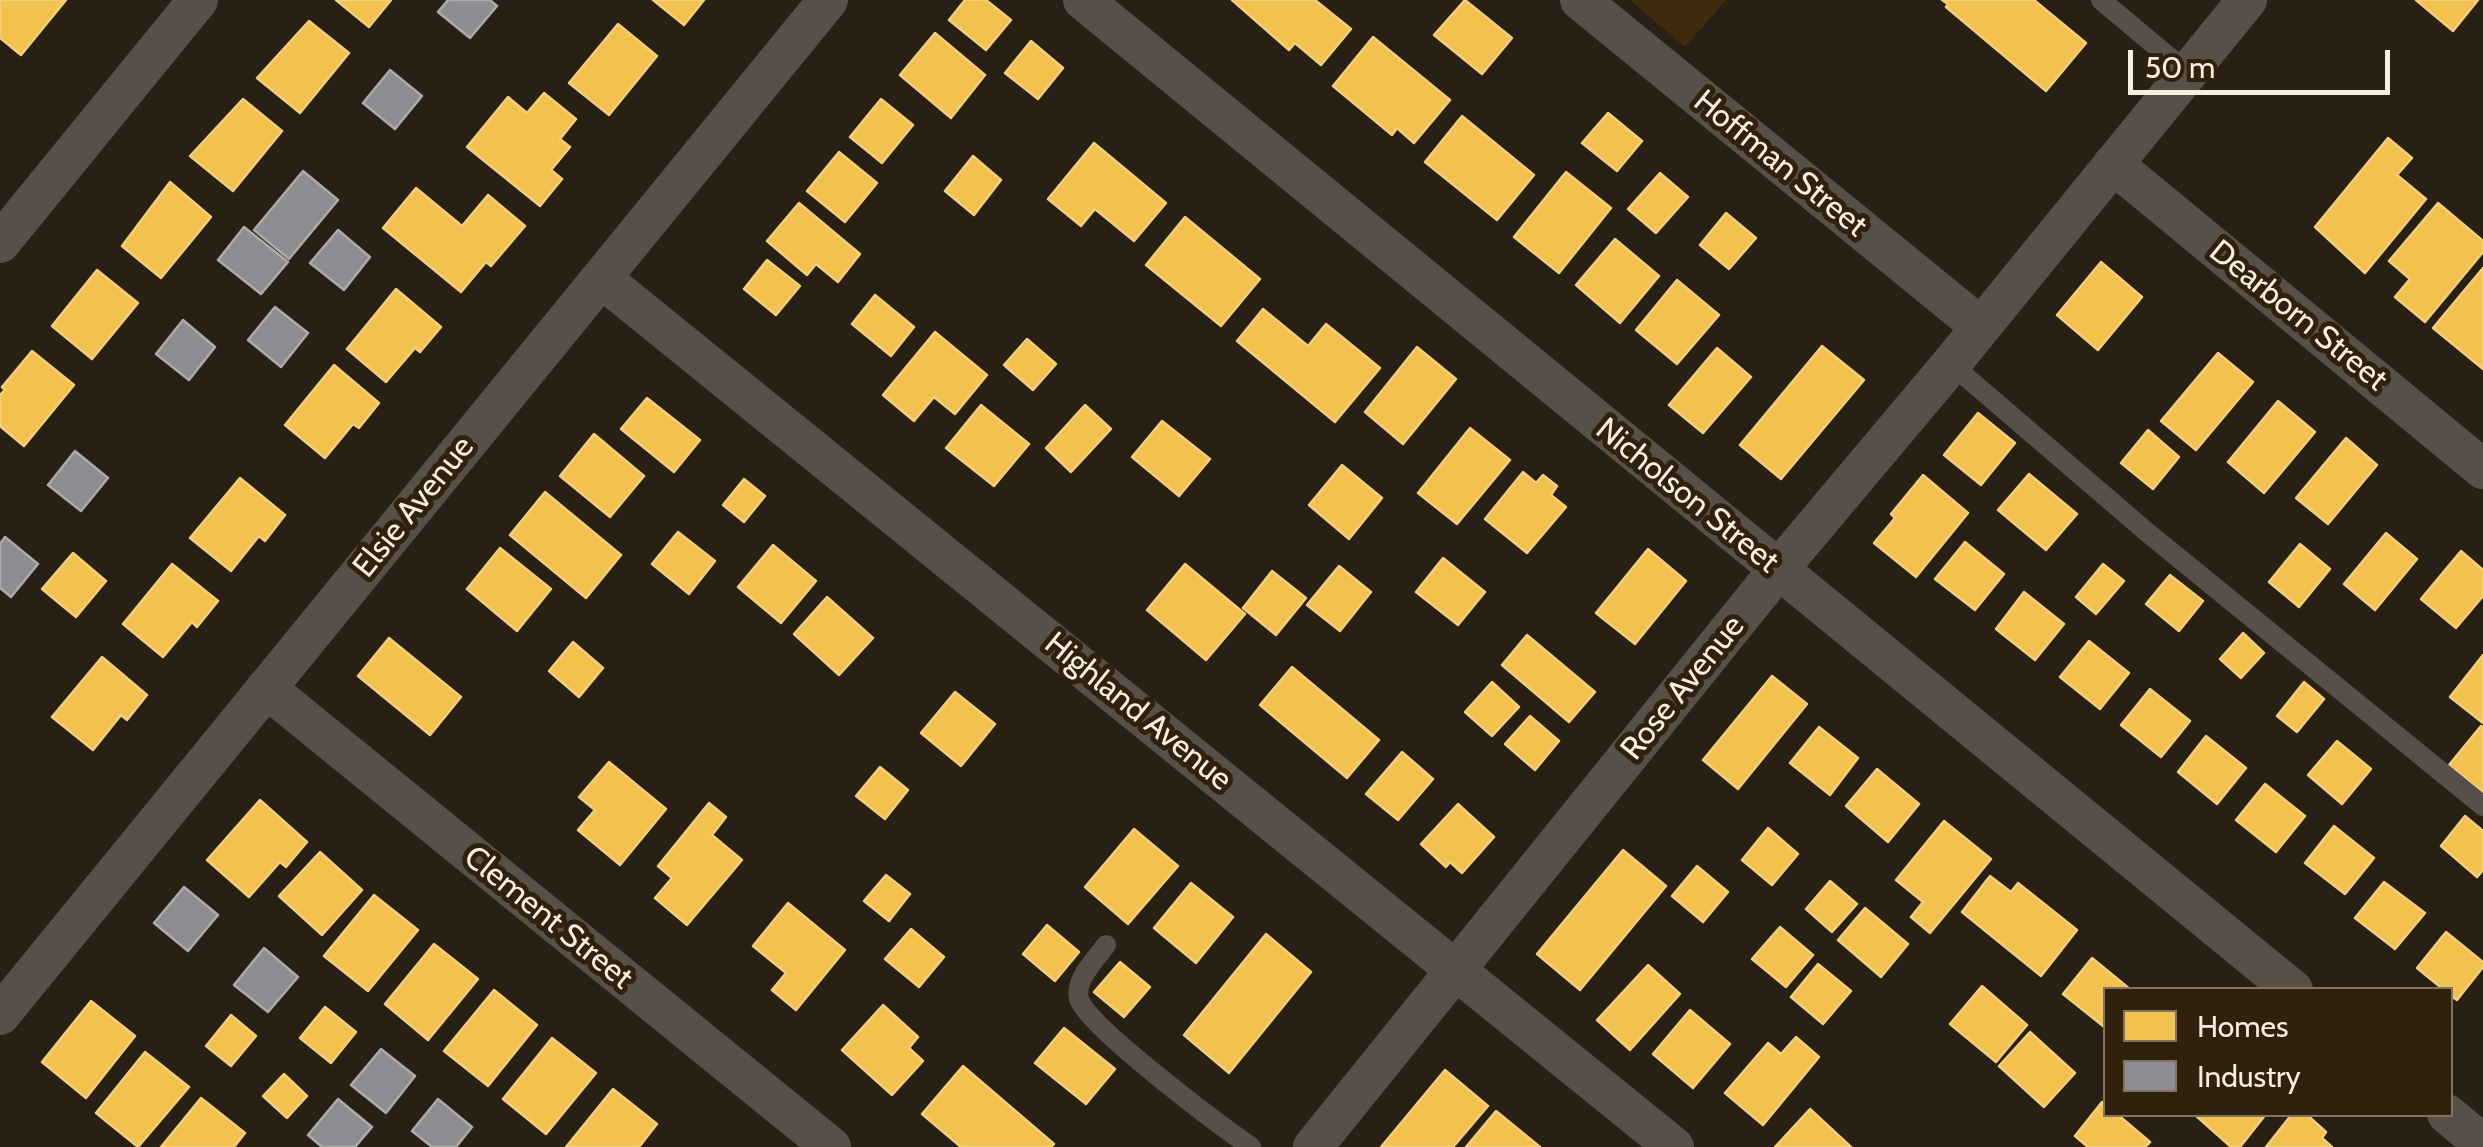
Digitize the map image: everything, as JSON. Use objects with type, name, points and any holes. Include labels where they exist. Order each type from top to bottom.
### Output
[{"type":"street","points":[[0,243],[198,0]]},
{"type":"street","name":"Elsie Avenue","points":[[0,1015],[828,0]]},
{"type":"street","name":"Nicholson Street","points":[[1083,0],[2289,987]]},
{"type":"street","name":"Hoffman Street","points":[[1580,0],[1980,327]]},
{"type":"street","name":"Rose Avenue","points":[[1313,1147],[1778,571],[2188,73],[2236,4]]},
{"type":"street","name":"Dearborn Street","points":[[2113,164],[2483,469]]},
{"type":"street","name":"Highland Avenue","points":[[601,278],[1674,1147]]},
{"type":"street","name":"Clement Street","points":[[266,688],[831,1147]]},
{"type":"street","points":[[2451,1117],[2483,1144]]},
{"type":"lane","points":[[2101,0],[2188,73]]},
{"type":"lane","points":[[1951,364],[2164,546],[2483,806]]},
{"type":"lane","points":[[1106,945],[1080,982],[1078,998],[1088,1013],[1161,1079],[1251,1147]]},
{"type":"shaded area","points":[[1630,0],[1726,0],[1685,47]]},
{"type":"building: Homes","points":[[0,0],[66,0],[21,55],[0,38]]},
{"type":"building: Homes","points":[[336,0],[391,0],[369,27]]},
{"type":"building: Homes","points":[[653,0],[704,0],[684,25]]},
{"type":"building: Homes","points":[[965,0],[986,0],[1011,20],[986,50],[949,20]]},
{"type":"building: Homes","points":[[1232,0],[1315,0],[1351,29],[1321,65],[1295,43],[1289,50]]},
{"type":"building: Homes","points":[[1465,0],[1512,38],[1482,74],[1434,35]]},
{"type":"building: Homes","points":[[1942,0],[2034,0],[2086,43],[2046,91]]},
{"type":"building: Homes","points":[[2416,0],[2478,0],[2453,31]]},
{"type":"building: Homes","points":[[309,21],[349,53],[300,113],[257,78]]},
{"type":"building: Homes","points":[[618,24],[657,56],[609,115],[569,83]]},
{"type":"building: Homes","points":[[935,33],[985,75],[951,118],[900,75]]},
{"type":"building: Homes","points":[[1373,37],[1450,100],[1414,143],[1397,128],[1392,135],[1333,86]]},
{"type":"building: Homes","points":[[1031,41],[1063,68],[1038,99],[1005,73]]},
{"type":"building: Homes","points":[[544,93],[576,119],[560,139],[570,147],[551,170],[562,179],[540,206],[467,147],[508,97],[527,113]]},
{"type":"building: Homes","points":[[243,99],[282,131],[233,191],[190,156]]},
{"type":"building: Homes","points":[[881,99],[913,125],[882,163],[850,137]]},
{"type":"building: Homes","points":[[1608,113],[1642,141],[1617,171],[1582,143]]},
{"type":"building: Homes","points":[[1462,116],[1534,175],[1497,220],[1425,162]]},
{"type":"building: Homes","points":[[2388,138],[2412,158],[2397,175],[2426,199],[2365,273],[2315,227]]},
{"type":"building: Homes","points":[[1094,143],[1166,203],[1134,241],[1095,209],[1081,226],[1048,199]]},
{"type":"building: Homes","points":[[839,152],[877,183],[845,222],[807,191]]},
{"type":"building: Homes","points":[[973,156],[1001,180],[974,215],[945,191]]},
{"type":"building: Homes","points":[[1566,172],[1611,208],[1559,273],[1514,237]]},
{"type":"building: Homes","points":[[1660,173],[1688,197],[1656,233],[1628,209]]},
{"type":"building: Homes","points":[[170,182],[211,217],[161,278],[122,246]]},
{"type":"building: Homes","points":[[416,188],[462,226],[488,195],[525,226],[491,266],[486,262],[461,292],[383,228]]},
{"type":"building: Homes","points":[[799,203],[860,254],[838,282],[816,264],[807,275],[767,241]]},
{"type":"building: Homes","points":[[2438,203],[2483,241],[2483,252],[2425,322],[2395,297],[2410,279],[2389,261]]},
{"type":"building: Homes","points":[[1726,213],[1756,238],[1729,269],[1700,245]]},
{"type":"building: Homes","points":[[1185,217],[1260,279],[1221,326],[1146,265]]},
{"type":"building: Homes","points":[[1615,239],[1659,276],[1620,323],[1576,285]]},
{"type":"building: Homes","points":[[767,260],[800,286],[776,315],[744,289]]},
{"type":"building: Homes","points":[[2101,262],[2142,297],[2098,350],[2057,315]]},
{"type":"building: Homes","points":[[2483,268],[2483,369],[2433,328]]},
{"type":"building: Homes","points":[[97,270],[138,303],[92,359],[52,326]]},
{"type":"building: Homes","points":[[1677,280],[1719,315],[1677,364],[1636,330]]},
{"type":"building: Homes","points":[[396,289],[441,327],[420,352],[415,348],[386,382],[347,349]]},
{"type":"building: Homes","points":[[875,295],[914,327],[891,356],[852,324]]},
{"type":"building: Homes","points":[[1263,309],[1308,346],[1326,324],[1380,368],[1335,422],[1237,341]]},
{"type":"building: Homes","points":[[935,332],[987,375],[955,414],[934,397],[914,421],[883,395]]},
{"type":"building: Homes","points":[[1027,339],[1056,364],[1033,390],[1004,365]]},
{"type":"building: Homes","points":[[1822,346],[1864,380],[1781,479],[1740,445]]},
{"type":"building: Homes","points":[[1417,347],[1456,379],[1403,444],[1365,412]]},
{"type":"building: Homes","points":[[1717,348],[1751,377],[1703,433],[1669,405]]},
{"type":"building: Homes","points":[[32,351],[74,385],[24,446],[0,426],[0,395],[5,390],[2,387]]},
{"type":"building: Homes","points":[[2218,353],[2253,382],[2196,450],[2161,421]]},
{"type":"building: Homes","points":[[334,365],[379,403],[359,428],[353,424],[325,458],[285,425]]},
{"type":"building: Homes","points":[[647,398],[700,440],[674,472],[621,429]]},
{"type":"building: Homes","points":[[2278,401],[2315,432],[2264,493],[2228,462]]},
{"type":"building: Homes","points":[[981,405],[1029,444],[994,486],[946,448]]},
{"type":"building: Homes","points":[[1085,405],[1111,429],[1071,472],[1046,448]]},
{"type":"building: Homes","points":[[1978,413],[2015,443],[1981,485],[1944,455]]},
{"type":"building: Homes","points":[[1162,421],[1210,459],[1179,496],[1132,457]]},
{"type":"building: Homes","points":[[1470,428],[1510,460],[1457,524],[1418,493]]},
{"type":"building: Homes","points":[[2148,430],[2179,457],[2153,489],[2121,463]]},
{"type":"building: Homes","points":[[594,434],[644,476],[610,517],[560,476]]},
{"type":"building: Homes","points":[[2346,438],[2377,465],[2328,524],[2296,498]]},
{"type":"building: Homes","points":[[1342,465],[1382,498],[1349,539],[1309,505]]},
{"type":"building: Homes","points":[[1523,472],[1536,483],[1543,475],[1557,486],[1551,495],[1566,507],[1527,553],[1485,519]]},
{"type":"building: Homes","points":[[2029,474],[2077,514],[2046,550],[1998,510]]},
{"type":"building: Homes","points":[[1923,475],[1968,513],[1916,577],[1874,543],[1895,518],[1891,514]]},
{"type":"building: Homes","points":[[240,478],[285,515],[265,541],[259,536],[231,571],[190,538]]},
{"type":"building: Homes","points":[[744,479],[765,496],[744,522],[723,505]]},
{"type":"building: Homes","points":[[545,492],[621,555],[586,598],[510,535]]},
{"type":"building: Homes","points":[[678,532],[715,561],[689,594],[652,564]]},
{"type":"building: Homes","points":[[2386,533],[2417,559],[2375,610],[2344,584]]},
{"type":"building: Homes","points":[[1965,542],[2004,574],[1975,610],[1935,579]]},
{"type":"building: Homes","points":[[2300,544],[2330,569],[2299,607],[2269,582]]},
{"type":"building: Homes","points":[[773,545],[816,581],[781,623],[738,587]]},
{"type":"building: Homes","points":[[500,548],[551,589],[517,631],[467,589]]},
{"type":"building: Homes","points":[[1648,549],[1686,581],[1635,644],[1596,613]]},
{"type":"building: Homes","points":[[2461,551],[2483,570],[2483,596],[2456,628],[2421,599]]},
{"type":"building: Homes","points":[[73,553],[106,581],[76,617],[42,589]]},
{"type":"building: Homes","points":[[1443,558],[1485,592],[1458,625],[1416,592]]},
{"type":"building: Homes","points":[[172,564],[218,601],[197,627],[192,622],[163,657],[123,624]]},
{"type":"building: Homes","points":[[1185,564],[1245,614],[1206,660],[1147,610]]},
{"type":"building: Homes","points":[[2103,564],[2124,581],[2096,614],[2076,597]]},
{"type":"building: Homes","points":[[1339,566],[1371,592],[1340,631],[1307,605]]},
{"type":"building: Homes","points":[[1272,571],[1306,598],[1276,635],[1243,608]]},
{"type":"building: Homes","points":[[2170,575],[2203,601],[2179,631],[2146,604]]},
{"type":"building: Homes","points":[[2024,592],[2064,624],[2035,660],[1996,629]]},
{"type":"building: Homes","points":[[827,597],[873,638],[839,675],[794,634]]},
{"type":"building: Homes","points":[[2243,633],[2264,653],[2241,678],[2220,659]]},
{"type":"building: Homes","points":[[1527,635],[1595,692],[1569,722],[1502,665]]},
{"type":"building: Homes","points":[[389,638],[461,697],[430,735],[358,676]]},
{"type":"building: Homes","points":[[2089,641],[2129,673],[2100,709],[2060,677]]},
{"type":"building: Homes","points":[[573,642],[603,668],[579,697],[549,671]]},
{"type":"building: Homes","points":[[2483,655],[2483,723],[2450,697]]},
{"type":"building: Homes","points":[[102,657],[147,695],[127,720],[121,715],[93,750],[52,717]]},
{"type":"building: Homes","points":[[1292,667],[1379,740],[1347,778],[1260,705]]},
{"type":"building: Homes","points":[[1772,676],[1807,704],[1738,789],[1703,760]]},
{"type":"building: Homes","points":[[1492,682],[1519,707],[1492,736],[1465,712]]},
{"type":"building: Homes","points":[[2304,682],[2324,699],[2297,732],[2277,716]]},
{"type":"building: Homes","points":[[2150,689],[2190,721],[2161,757],[2121,725]]},
{"type":"building: Homes","points":[[955,692],[995,724],[961,766],[921,733]]},
{"type":"building: Homes","points":[[1530,716],[1559,741],[1535,770],[1505,744]]},
{"type":"building: Homes","points":[[1819,727],[1858,758],[1830,795],[1790,763]]},
{"type":"building: Homes","points":[[2483,728],[2483,792],[2449,765]]},
{"type":"building: Homes","points":[[2206,736],[2246,768],[2217,804],[2178,772]]},
{"type":"building: Homes","points":[[2337,741],[2371,769],[2342,804],[2308,775]]},
{"type":"building: Homes","points":[[1402,752],[1433,779],[1398,820],[1366,794]]},
{"type":"building: Homes","points":[[609,762],[666,809],[620,865],[578,830],[595,810],[579,797]]},
{"type":"building: Homes","points":[[880,767],[908,790],[885,819],[856,796]]},
{"type":"building: Homes","points":[[1877,769],[1919,804],[1888,842],[1846,806]]},
{"type":"building: Homes","points":[[2265,784],[2305,816],[2276,852],[2236,820]]},
{"type":"building: Homes","points":[[260,800],[307,842],[286,867],[280,862],[249,897],[207,860]]},
{"type":"building: Homes","points":[[709,803],[726,817],[712,835],[742,860],[687,925],[655,898],[672,878],[658,866]]},
{"type":"building: Homes","points":[[1458,804],[1494,837],[1462,873],[1450,862],[1446,867],[1421,844]]},
{"type":"building: Homes","points":[[2465,816],[2483,831],[2483,870],[2477,877],[2441,846]]},
{"type":"building: Homes","points":[[1944,821],[1991,859],[1930,933],[1911,917],[1923,902],[1896,880]]},
{"type":"building: Homes","points":[[2334,826],[2374,858],[2345,894],[2305,863]]},
{"type":"building: Homes","points":[[1768,828],[1798,854],[1772,885],[1742,860]]},
{"type":"building: Homes","points":[[1134,829],[1178,866],[1128,924],[1085,887]]},
{"type":"building: Homes","points":[[1623,850],[1666,886],[1580,990],[1537,954]]},
{"type":"building: Homes","points":[[320,852],[362,890],[322,935],[279,896]]},
{"type":"building: Homes","points":[[1697,866],[1728,892],[1703,922],[1672,896]]},
{"type":"building: Homes","points":[[886,875],[910,894],[889,921],[864,901]]},
{"type":"building: Homes","points":[[1990,876],[2011,892],[2018,883],[2077,930],[2041,976],[1962,912]]},
{"type":"building: Homes","points":[[1830,881],[1857,904],[1832,932],[1806,909]]},
{"type":"building: Homes","points":[[2384,882],[2425,913],[2395,949],[2355,918]]},
{"type":"building: Homes","points":[[1191,883],[1233,917],[1196,963],[1154,928]]},
{"type":"building: Homes","points":[[374,895],[418,930],[368,991],[324,956]]},
{"type":"building: Homes","points":[[788,903],[845,950],[796,1010],[772,990],[786,973],[753,946]]},
{"type":"building: Homes","points":[[1865,908],[1908,944],[1881,977],[1838,940]]},
{"type":"building: Homes","points":[[1047,925],[1079,952],[1055,981],[1023,954]]},
{"type":"building: Homes","points":[[1780,927],[1813,955],[1786,987],[1752,959]]},
{"type":"building: Homes","points":[[911,929],[944,957],[919,987],[885,959]]},
{"type":"building: Homes","points":[[2446,932],[2483,962],[2457,1000],[2453,987],[2440,987],[2417,968]]},
{"type":"building: Homes","points":[[1266,934],[1311,972],[1229,1073],[1184,1035]]},
{"type":"building: Homes","points":[[434,944],[478,979],[428,1040],[385,1004]]},
{"type":"building: Homes","points":[[2092,958],[2127,987],[2103,987],[2103,1026],[2063,994]]},
{"type":"building: Homes","points":[[1120,962],[1150,987],[1124,1017],[1094,992]]},
{"type":"building: Homes","points":[[1818,964],[1851,991],[1823,1024],[1791,997]]},
{"type":"building: Homes","points":[[1648,965],[1680,994],[1630,1050],[1597,1020]]},
{"type":"building: Homes","points":[[1982,986],[2027,1025],[1996,1062],[1950,1024]]},
{"type":"building: Homes","points":[[494,990],[537,1025],[488,1086],[444,1051]]},
{"type":"building: Homes","points":[[91,1001],[135,1036],[86,1098],[42,1062]]},
{"type":"building: Homes","points":[[883,1005],[918,1037],[909,1048],[923,1061],[892,1095],[842,1050]]},
{"type":"building: Homes","points":[[325,1007],[356,1032],[331,1063],[300,1038]]},
{"type":"building: Homes","points":[[1690,1010],[1730,1044],[1693,1088],[1653,1054]]},
{"type":"building: Homes","points":[[231,1015],[256,1036],[231,1066],[206,1046]]},
{"type":"building: Homes","points":[[1064,1028],[1115,1069],[1086,1104],[1035,1063]]},
{"type":"building: Homes","points":[[2030,1032],[2075,1073],[2044,1107],[1999,1066]]},
{"type":"building: Homes","points":[[1796,1037],[1819,1057],[1763,1125],[1725,1093],[1768,1043],[1781,1054]]},
{"type":"building: Homes","points":[[552,1038],[596,1073],[546,1134],[503,1099]]},
{"type":"building: Homes","points":[[145,1052],[189,1087],[138,1147],[96,1113]]},
{"type":"building: Homes","points":[[963,1066],[1054,1144],[961,1147],[922,1114]]},
{"type":"building: Homes","points":[[1445,1070],[1488,1106],[1453,1147],[1381,1147]]},
{"type":"building: Homes","points":[[284,1074],[307,1096],[287,1118],[263,1096]]},
{"type":"building: Homes","points":[[613,1089],[657,1124],[639,1147],[566,1147]]},
{"type":"building: Homes","points":[[201,1098],[245,1133],[234,1147],[161,1147]]},
{"type":"building: Homes","points":[[2102,1102],[2103,1117],[2121,1117],[2150,1142],[2145,1147],[2088,1147],[2075,1136]]},
{"type":"building: Homes","points":[[1810,1109],[1851,1147],[1775,1147]]},
{"type":"building: Homes","points":[[1496,1111],[1540,1147],[1466,1147]]},
{"type":"building: Homes","points":[[2197,1117],[2264,1117],[2240,1147],[2231,1147]]},
{"type":"building: Homes","points":[[2290,1117],[2309,1117],[2326,1132],[2322,1138],[2332,1147],[2266,1147]]},
{"type":"building: Industry","points":[[448,0],[490,0],[497,6],[470,38],[438,12]]},
{"type":"building: Industry","points":[[390,70],[422,96],[395,129],[363,103]]},
{"type":"building: Industry","points":[[303,171],[338,200],[289,259],[254,230]]},
{"type":"building: Industry","points":[[244,227],[288,262],[261,294],[218,260]]},
{"type":"building: Industry","points":[[338,230],[370,257],[344,290],[310,263]]},
{"type":"building: Industry","points":[[275,307],[308,333],[281,367],[248,340]]},
{"type":"building: Industry","points":[[183,320],[215,347],[189,380],[156,354]]},
{"type":"building: Industry","points":[[75,451],[108,478],[81,511],[48,485]]},
{"type":"building: Industry","points":[[5,537],[38,564],[11,597],[0,588],[0,544]]},
{"type":"building: Industry","points":[[184,887],[218,915],[188,951],[154,923]]},
{"type":"building: Industry","points":[[264,948],[298,977],[268,1012],[234,985]]},
{"type":"building: Industry","points":[[381,1049],[415,1076],[386,1113],[351,1085]]},
{"type":"building: Industry","points":[[338,1099],[372,1127],[355,1147],[322,1147],[308,1135]]},
{"type":"building: Industry","points":[[438,1099],[472,1127],[456,1147],[432,1147],[412,1131]]}]
